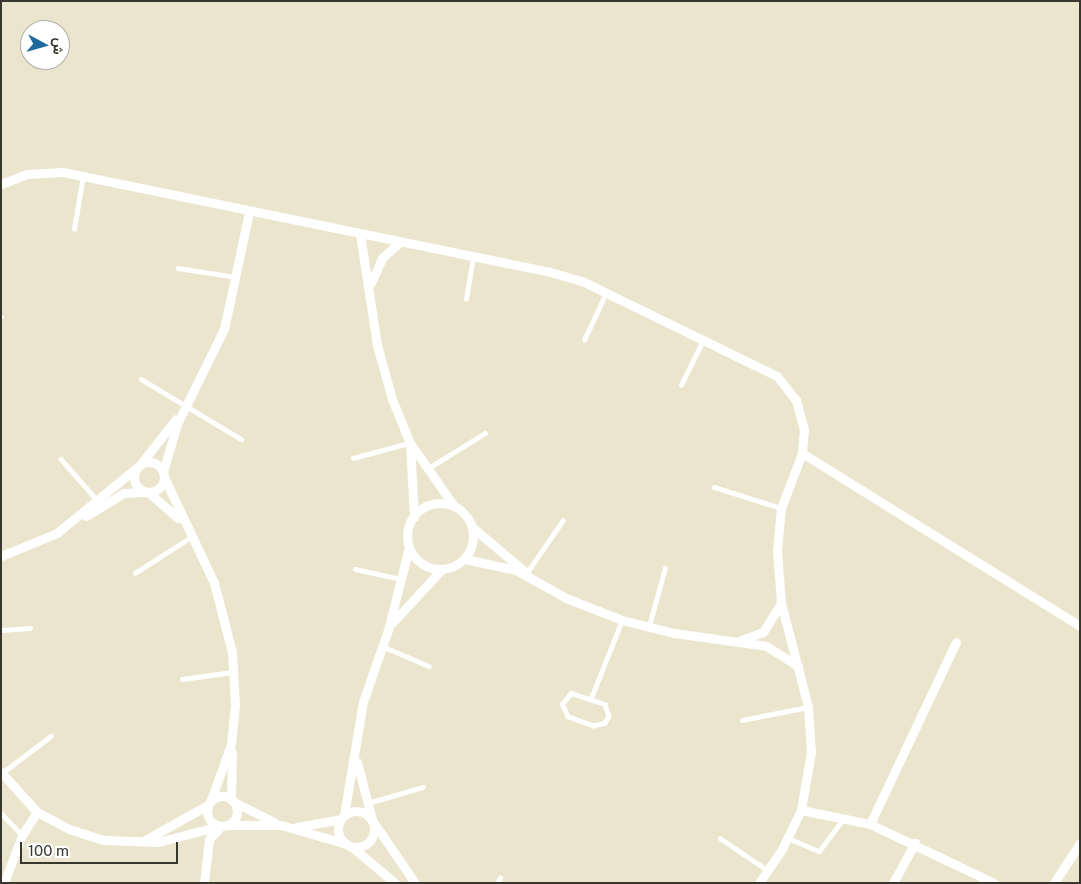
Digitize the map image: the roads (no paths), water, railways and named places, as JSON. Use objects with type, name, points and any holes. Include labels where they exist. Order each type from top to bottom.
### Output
[{"type":"street","points":[[1,184],[45,172],[82,175],[249,212],[550,272],[606,293],[765,367],[788,387],[801,414],[802,453],[781,508],[777,550],[782,603],[808,707],[811,752],[801,810],[788,838],[769,871],[759,883]]},
{"type":"street","points":[[1,556],[48,538],[77,519],[124,493],[158,490],[184,410],[218,346],[237,278],[249,212]]},
{"type":"street","points":[[360,234],[382,366],[410,443],[426,469],[472,527],[526,574],[566,598],[622,620],[649,628],[729,642],[766,646],[798,666]]},
{"type":"street","points":[[370,290],[376,268],[400,242]]},
{"type":"street","points":[[77,519],[138,466],[184,410]]},
{"type":"street","points":[[389,881],[339,836],[355,756],[363,702],[388,630],[409,547],[407,534],[414,517],[410,443]]},
{"type":"street","points":[[802,453],[1080,626]]},
{"type":"street","points":[[138,466],[153,462],[164,475],[182,522],[191,537],[220,602],[234,672],[231,744],[233,800],[237,812],[209,839],[204,883]]},
{"type":"street","points":[[138,466],[134,482],[182,522]]},
{"type":"street","points":[[414,517],[429,505],[454,506]]},
{"type":"street","points":[[465,559],[474,541],[472,527]]},
{"type":"street","points":[[409,547],[421,564],[441,570]]},
{"type":"street","points":[[388,630],[406,603],[441,570],[465,559],[526,574]]},
{"type":"street","points":[[729,642],[763,632],[782,603]]},
{"type":"street","points":[[870,824],[956,642]]},
{"type":"street","points":[[224,826],[209,818],[210,803],[231,744]]},
{"type":"street","points":[[2,773],[37,812],[86,835],[137,843],[179,839],[224,826],[281,825],[349,845],[368,843],[374,833],[355,756]]},
{"type":"street","points":[[137,843],[183,822],[221,796],[233,800],[281,825]]},
{"type":"street","points":[[801,810],[845,816],[870,824],[915,843],[994,883]]},
{"type":"street","points":[[292,827],[342,817],[359,811],[372,821],[414,883]]},
{"type":"street","points":[[4,883],[22,835],[37,812]]},
{"type":"street","points":[[893,883],[915,843]]},
{"type":"street","points":[[1054,883],[1080,843]]},
{"type":"lane","points":[[74,229],[82,175]]},
{"type":"lane","points":[[466,299],[473,257]]},
{"type":"lane","points":[[178,268],[237,278]]},
{"type":"lane","points":[[584,340],[606,293]]},
{"type":"lane","points":[[681,384],[704,339]]},
{"type":"lane","points":[[141,379],[184,410],[241,439]]},
{"type":"lane","points":[[426,469],[485,434]]},
{"type":"lane","points":[[353,458],[410,443]]},
{"type":"lane","points":[[61,459],[98,501]]},
{"type":"lane","points":[[714,487],[781,508]]},
{"type":"lane","points":[[526,574],[563,520]]},
{"type":"lane","points":[[135,572],[191,537]]},
{"type":"lane","points":[[649,628],[665,568]]},
{"type":"lane","points":[[355,569],[401,579]]},
{"type":"lane","points":[[591,698],[622,620]]},
{"type":"lane","points":[[1,630],[30,628]]},
{"type":"lane","points":[[381,646],[428,666]]},
{"type":"lane","points":[[182,679],[234,672]]},
{"type":"lane","points":[[576,693],[591,698],[608,708],[608,720],[602,725],[594,726],[564,714],[562,704],[566,696],[576,693]]},
{"type":"lane","points":[[742,720],[808,707]]},
{"type":"lane","points":[[2,773],[51,736]]},
{"type":"lane","points":[[368,804],[423,787]]},
{"type":"lane","points":[[1,813],[22,835]]},
{"type":"lane","points":[[788,838],[820,851],[845,816]]},
{"type":"lane","points":[[720,838],[769,871]]}]
